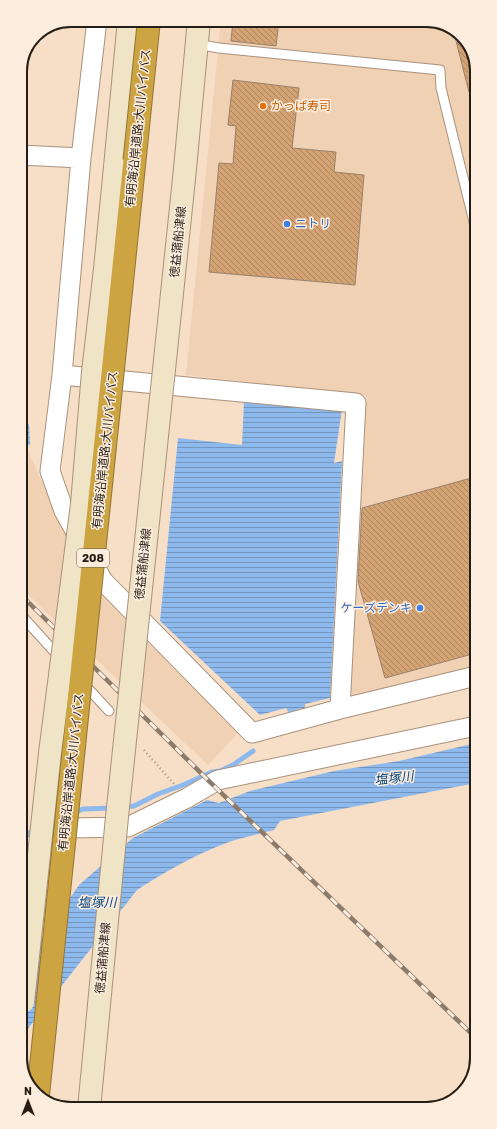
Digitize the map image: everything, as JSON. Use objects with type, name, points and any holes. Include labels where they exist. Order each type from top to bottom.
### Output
[{"type":"highway","name":"有明海沿岸道路;大川バイパス","points":[[39,1081],[148,27]]},
{"type":"main road","points":[[27,965],[50,753],[82,504],[93,372],[105,269],[128,27]]},
{"type":"main road","name":"徳益蒲船津線","points":[[90,1102],[117,817],[184,179],[198,27]]},
{"type":"street","points":[[96,27],[81,158],[62,375],[50,471],[64,511],[103,581],[252,733],[340,709],[470,677]]},
{"type":"street","points":[[27,156],[81,158]]},
{"type":"street","points":[[62,375],[356,403],[340,709]]},
{"type":"street","points":[[27,848],[68,828],[128,827],[187,798],[218,780],[470,727]]},
{"type":"lane","points":[[196,44],[219,48],[440,70],[441,88],[470,206]]},
{"type":"lane","points":[[27,622],[109,711]]},
{"type":"path","points":[[140,746],[187,798]]},
{"type":"shaded area","points":[[220,27],[429,27],[443,30],[453,36],[461,44],[468,57],[470,71],[470,667],[461,671],[343,700],[366,395],[186,375]]},
{"type":"shaded area","points":[[27,448],[81,571],[239,732],[208,765],[27,594]]},
{"type":"water","points":[[244,401],[342,409],[334,463],[342,461],[330,698],[305,704],[305,709],[302,710],[301,708],[289,713],[286,708],[260,715],[160,621],[178,438],[242,445]]},
{"type":"water","points":[[27,424],[29,424],[30,445],[27,445]]},
{"type":"water","name":"塩塚川","points":[[470,744],[470,784],[280,821],[274,830],[235,840],[193,857],[137,890],[27,1030],[27,961],[79,885],[133,838],[207,800],[219,803],[250,791],[334,771],[399,761]]},
{"type":"building","points":[[232,27],[278,27],[276,46],[231,41]]},
{"type":"building","points":[[455,38],[461,44],[468,57],[470,71],[469,92]]},
{"type":"building","name":"ニトリ","points":[[233,80],[299,88],[292,148],[336,152],[334,172],[364,175],[355,285],[209,272],[219,163],[233,164],[236,126],[228,125]]},
{"type":"building","name":"ケーズデンキ","points":[[470,478],[470,655],[385,678],[358,581],[362,508]]},
{"type":"waterway","points":[[123,807],[134,806],[158,794],[212,772],[220,771],[233,765],[253,751]]},
{"type":"waterway","points":[[74,813],[83,809],[113,808]]},
{"type":"waterway","points":[[27,834],[35,830]]},
{"type":"railway","points":[[27,601],[211,783],[470,1032]]},
{"type":"place","name":"かっぱ寿司","points":[[263,106]]},
{"type":"place","name":"ニトリ","points":[[287,224]]},
{"type":"place","name":"ケーズデンキ","points":[[420,608]]}]
